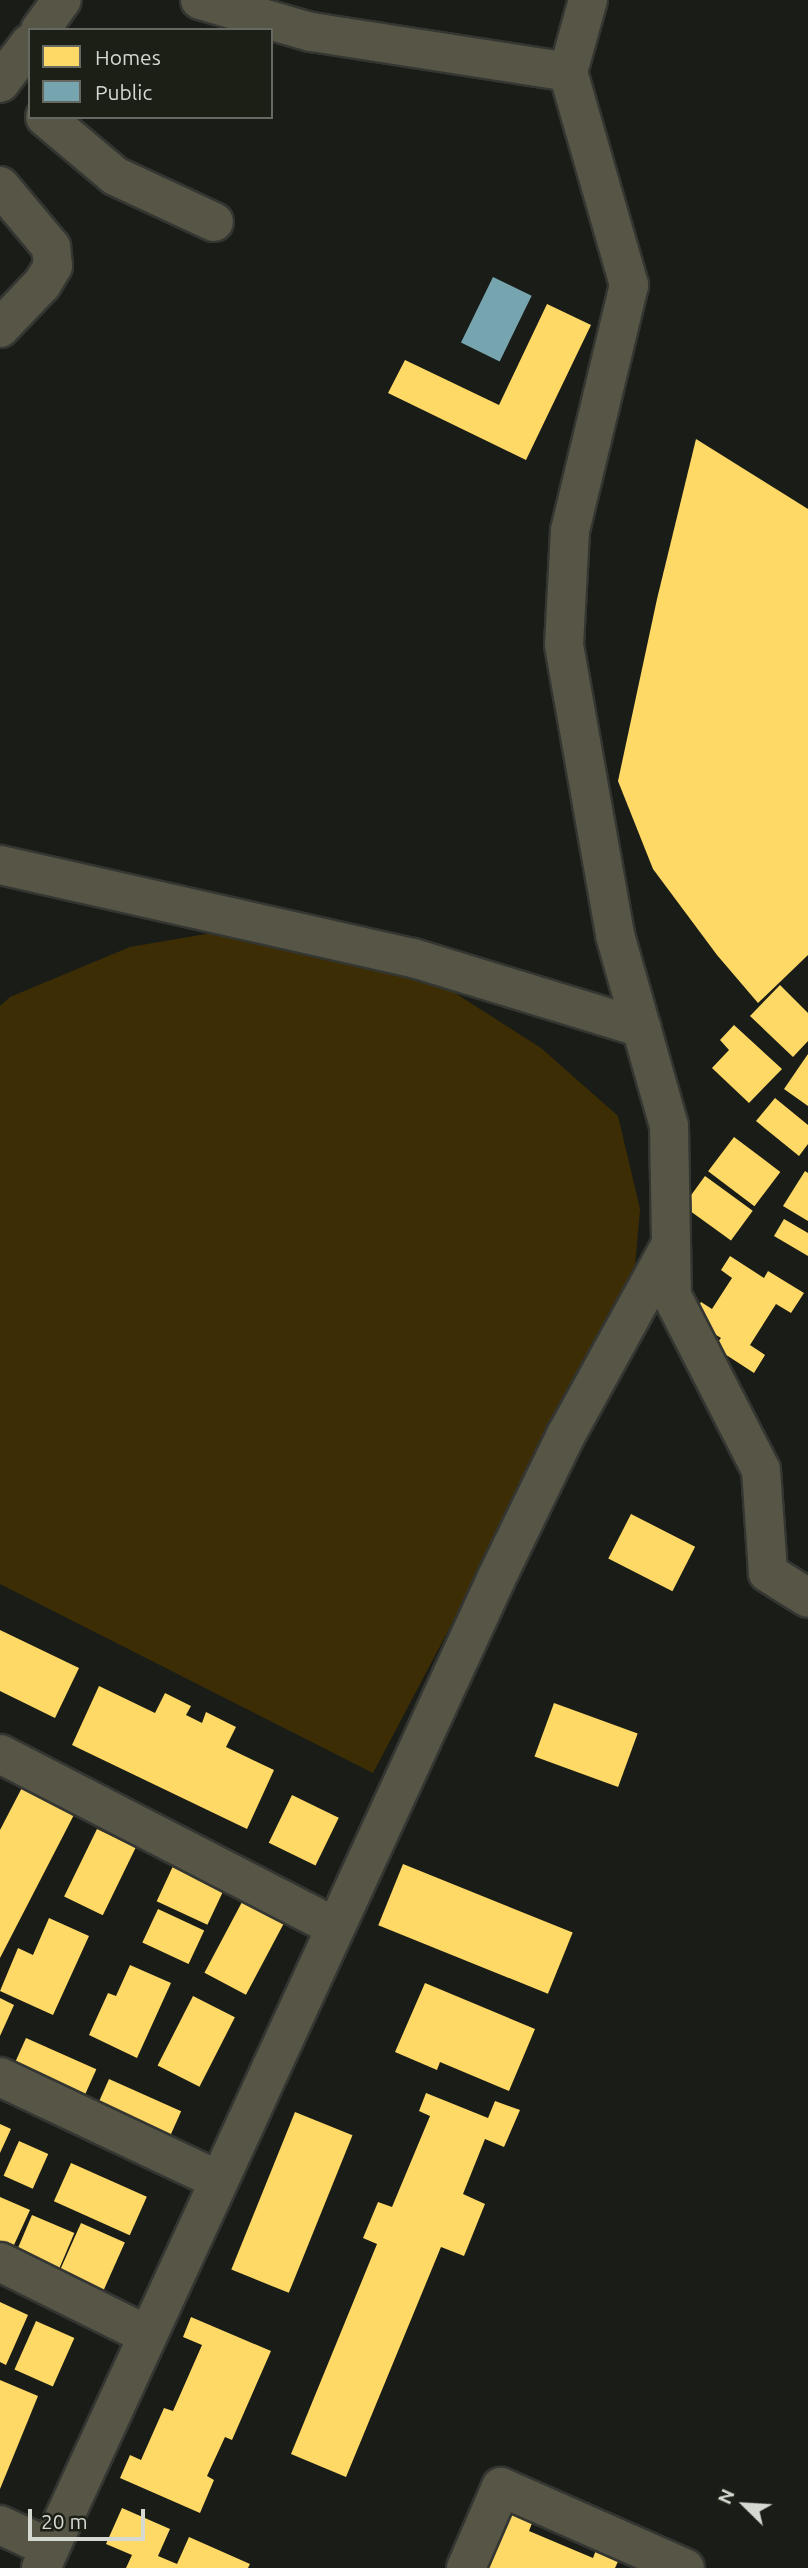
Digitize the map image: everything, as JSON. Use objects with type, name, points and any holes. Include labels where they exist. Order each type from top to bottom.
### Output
[{"type":"street","points":[[41,28],[62,0]]},
{"type":"street","points":[[200,0],[311,32],[568,72]]},
{"type":"street","points":[[588,0],[568,72],[629,285],[570,531],[564,645],[615,934],[669,1126],[672,1296],[761,1470],[768,1573],[808,1598]]},
{"type":"street","points":[[13,66],[28,98]]},
{"type":"street","points":[[47,119],[115,176],[214,222]]},
{"type":"street","points":[[0,186],[51,247],[53,265],[41,284],[0,328]]},
{"type":"street","points":[[0,865],[413,958],[642,1028]]},
{"type":"street","points":[[0,2525],[45,2558],[495,1579],[566,1434],[672,1244]]},
{"type":"street","points":[[0,1754],[335,1927]]},
{"type":"street","points":[[0,2077],[218,2180]]},
{"type":"street","points":[[0,2262],[148,2335]]},
{"type":"street","points":[[466,2568],[501,2487],[685,2568]]},
{"type":"shaded area","points":[[206,934],[358,936],[447,988],[541,1048],[618,1116],[640,1209],[634,1279],[373,1773],[0,1584],[0,1006],[10,997],[130,947]]},
{"type":"building: Homes","points":[[547,304],[591,325],[526,460],[388,393],[405,360],[499,405]]},
{"type":"building: Homes","points":[[696,439],[808,509],[808,955],[758,1003],[717,955],[653,869],[618,781],[657,599]]},
{"type":"building: Homes","points":[[780,985],[808,1013],[808,1041],[793,1057],[750,1016]]},
{"type":"building: Homes","points":[[734,1025],[782,1069],[749,1103],[712,1068],[729,1050],[720,1040]]},
{"type":"building: Homes","points":[[808,1054],[808,1106],[784,1089]]},
{"type":"building: Homes","points":[[775,1098],[808,1125],[808,1144],[799,1156],[756,1121]]},
{"type":"building: Homes","points":[[734,1137],[780,1172],[754,1206],[708,1171]]},
{"type":"building: Homes","points":[[805,1171],[808,1173],[808,1221],[783,1206]]},
{"type":"building: Homes","points":[[705,1176],[753,1211],[731,1241],[683,1206]]},
{"type":"building: Homes","points":[[784,1219],[808,1233],[808,1256],[774,1236]]},
{"type":"building: Homes","points":[[730,1256],[764,1278],[768,1271],[804,1293],[791,1313],[776,1304],[750,1345],[765,1355],[754,1373],[714,1347],[721,1338],[690,1319],[701,1302],[712,1309],[732,1278],[721,1270]]},
{"type":"building: Homes","points":[[631,1514],[695,1547],[672,1591],[608,1559]]},
{"type":"building: Homes","points":[[0,1630],[79,1668],[55,1718],[0,1691]]},
{"type":"building: Homes","points":[[99,1686],[155,1713],[165,1693],[191,1706],[186,1715],[202,1723],[206,1712],[236,1727],[226,1747],[274,1770],[247,1829],[72,1745]]},
{"type":"building: Homes","points":[[554,1703],[638,1733],[618,1787],[535,1757]]},
{"type":"building: Homes","points":[[26,1780],[78,1807],[0,1958],[0,1830]]},
{"type":"building: Homes","points":[[292,1795],[339,1818],[316,1865],[269,1843]]},
{"type":"building: Homes","points":[[97,1829],[136,1848],[103,1915],[64,1896]]},
{"type":"building: Homes","points":[[174,1864],[225,1888],[207,1925],[157,1901]]},
{"type":"building: Homes","points":[[403,1864],[573,1933],[548,1994],[378,1925]]},
{"type":"building: Homes","points":[[242,1902],[283,1924],[246,1995],[204,1973]]},
{"type":"building: Homes","points":[[158,1909],[204,1931],[189,1964],[142,1943]]},
{"type":"building: Homes","points":[[49,1918],[89,1936],[53,2015],[0,1991],[18,1948],[33,1955]]},
{"type":"building: Homes","points":[[130,1965],[171,1983],[137,2058],[89,2035],[108,1993],[116,1996]]},
{"type":"building: Homes","points":[[425,1983],[535,2029],[509,2091],[440,2062],[437,2070],[395,2052]]},
{"type":"building: Homes","points":[[193,1996],[235,2017],[199,2087],[158,2065]]},
{"type":"building: Homes","points":[[0,1998],[14,2005],[0,2036]]},
{"type":"building: Homes","points":[[26,2038],[96,2069],[80,2106],[10,2075]]},
{"type":"building: Homes","points":[[109,2079],[181,2111],[165,2147],[93,2115]]},
{"type":"building: Homes","points":[[426,2093],[488,2118],[495,2101],[520,2110],[504,2147],[485,2139],[463,2194],[485,2204],[464,2256],[441,2247],[346,2477],[291,2454],[377,2244],[363,2238],[378,2202],[392,2207],[430,2116],[419,2111]]},
{"type":"building: Homes","points":[[295,2112],[352,2135],[289,2293],[231,2270]]},
{"type":"building: Homes","points":[[0,2124],[11,2129],[0,2153]]},
{"type":"building: Homes","points":[[19,2141],[48,2154],[33,2189],[4,2176]]},
{"type":"building: Homes","points":[[71,2163],[147,2197],[130,2235],[54,2201]]},
{"type":"building: Homes","points":[[0,2197],[30,2210],[8,2258],[0,2255]]},
{"type":"building: Homes","points":[[32,2215],[74,2233],[55,2278],[13,2260]]},
{"type":"building: Homes","points":[[81,2223],[125,2243],[100,2298],[56,2279]]},
{"type":"building: Homes","points":[[0,2302],[28,2315],[6,2365],[0,2362]]},
{"type":"building: Homes","points":[[191,2317],[271,2351],[232,2440],[225,2437],[207,2476],[214,2480],[200,2513],[120,2478],[130,2455],[141,2460],[164,2408],[173,2411],[202,2345],[183,2337]]},
{"type":"building: Homes","points":[[36,2321],[74,2338],[53,2387],[14,2369]]},
{"type":"building: Homes","points":[[0,2380],[38,2396],[0,2489]]},
{"type":"building: Homes","points":[[122,2508],[170,2529],[158,2556],[177,2564],[189,2537],[250,2564],[248,2568],[126,2568],[132,2555],[106,2544]]},
{"type":"building: Homes","points":[[514,2509],[534,2518],[529,2531],[593,2558],[598,2545],[621,2555],[615,2568],[483,2568],[494,2524],[505,2529]]},
{"type":"building: Public","points":[[493,277],[532,296],[500,361],[461,343]]}]
